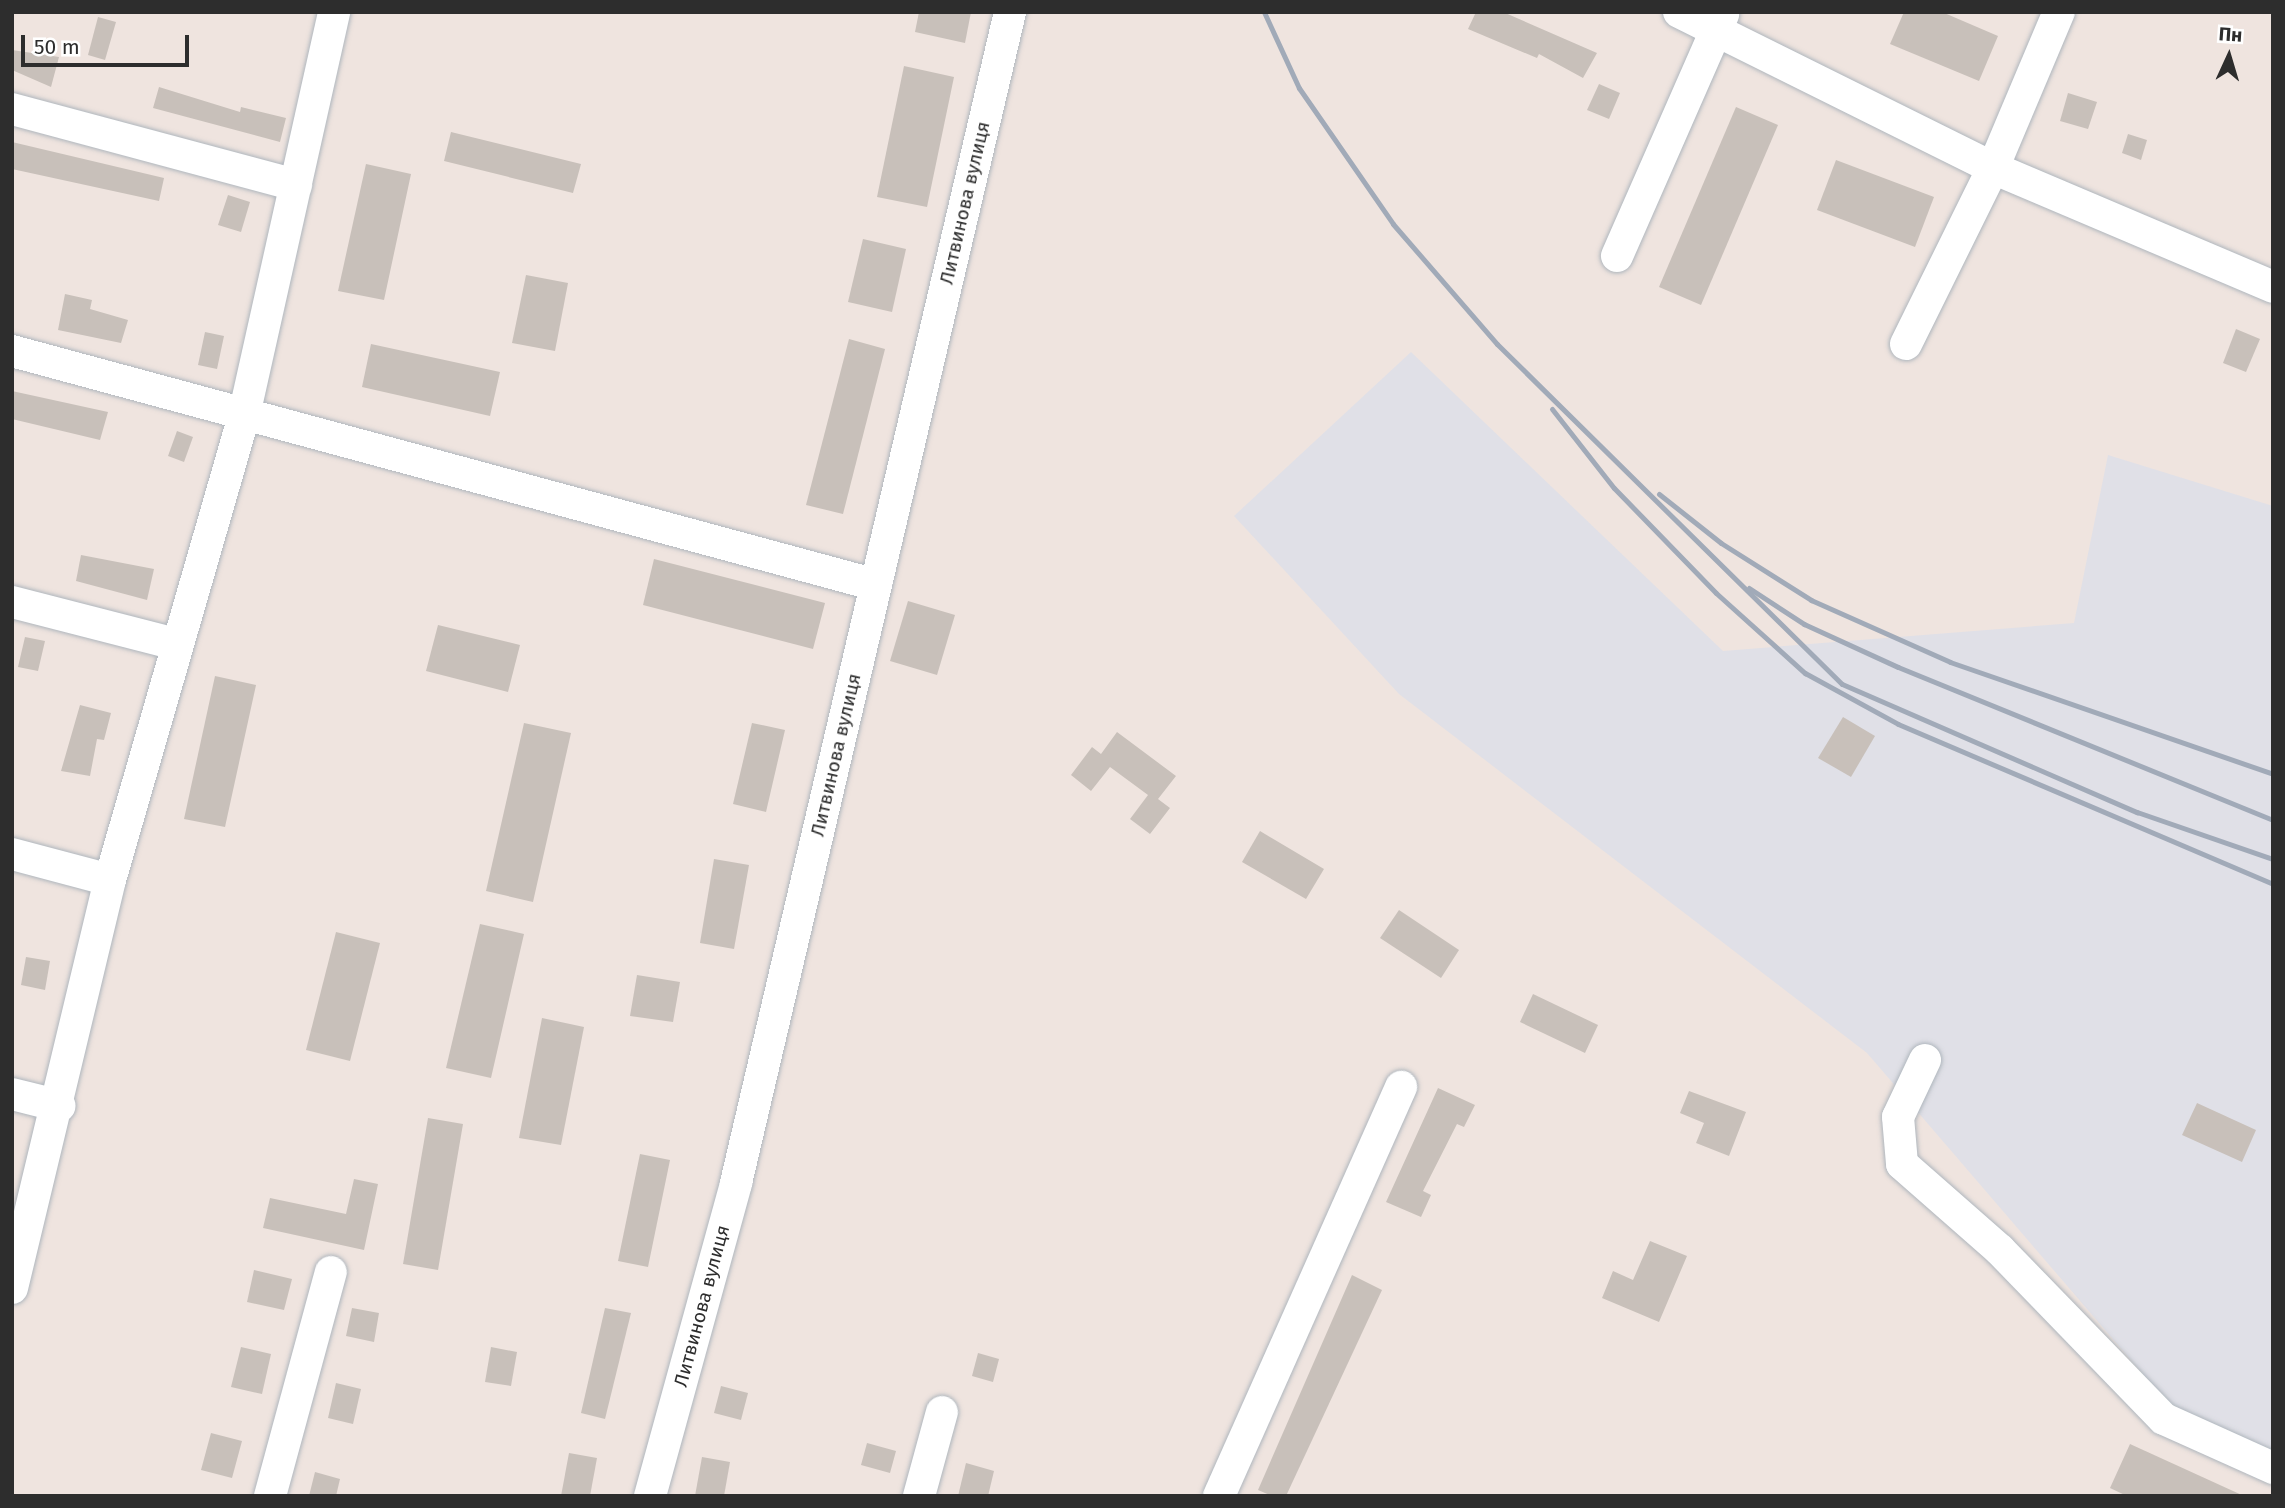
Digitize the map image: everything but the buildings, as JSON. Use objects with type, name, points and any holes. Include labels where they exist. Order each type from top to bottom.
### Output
[{"type":"street","points":[[12,1288],[60,1106],[110,880],[175,644],[245,411],[334,12]]},
{"type":"street","name":"Литвинова вулиця","points":[[650,1496],[736,1183],[1010,12]]},
{"type":"street","points":[[1679,12],[1720,22],[1993,168],[2273,287]]},
{"type":"street","points":[[1906,344],[1993,168],[2059,12]]},
{"type":"street","points":[[1618,256],[1720,22]]},
{"type":"street","points":[[12,109],[296,185]]},
{"type":"street","points":[[12,351],[245,411],[876,585]]},
{"type":"street","points":[[12,602],[175,644]]},
{"type":"street","points":[[12,854],[110,880]]},
{"type":"street","points":[[1925,1060],[1898,1117],[1902,1164],[2000,1250],[2164,1419],[2273,1468]]},
{"type":"street","points":[[1219,1496],[1401,1087]]},
{"type":"street","points":[[12,1094],[60,1106]]},
{"type":"street","points":[[270,1496],[331,1272]]},
{"type":"street","points":[[919,1496],[942,1412]]},
{"type":"shaded area","points":[[1411,352],[1723,651],[2074,623],[2108,455],[2273,506],[2273,1485],[2185,1423],[1867,1053],[1399,694],[1234,516]]},
{"type":"railway","points":[[1264,12],[1299,88],[1393,224],[1497,344],[1842,684],[2137,812],[2273,859]]},
{"type":"railway","points":[[1552,409],[1614,488],[1716,593],[1805,673],[1898,724],[2273,884]]},
{"type":"railway","points":[[1659,494],[1721,543],[1811,600],[1950,662],[2273,774]]},
{"type":"railway","points":[[1749,588],[1804,624],[1898,667],[2273,820]]}]
